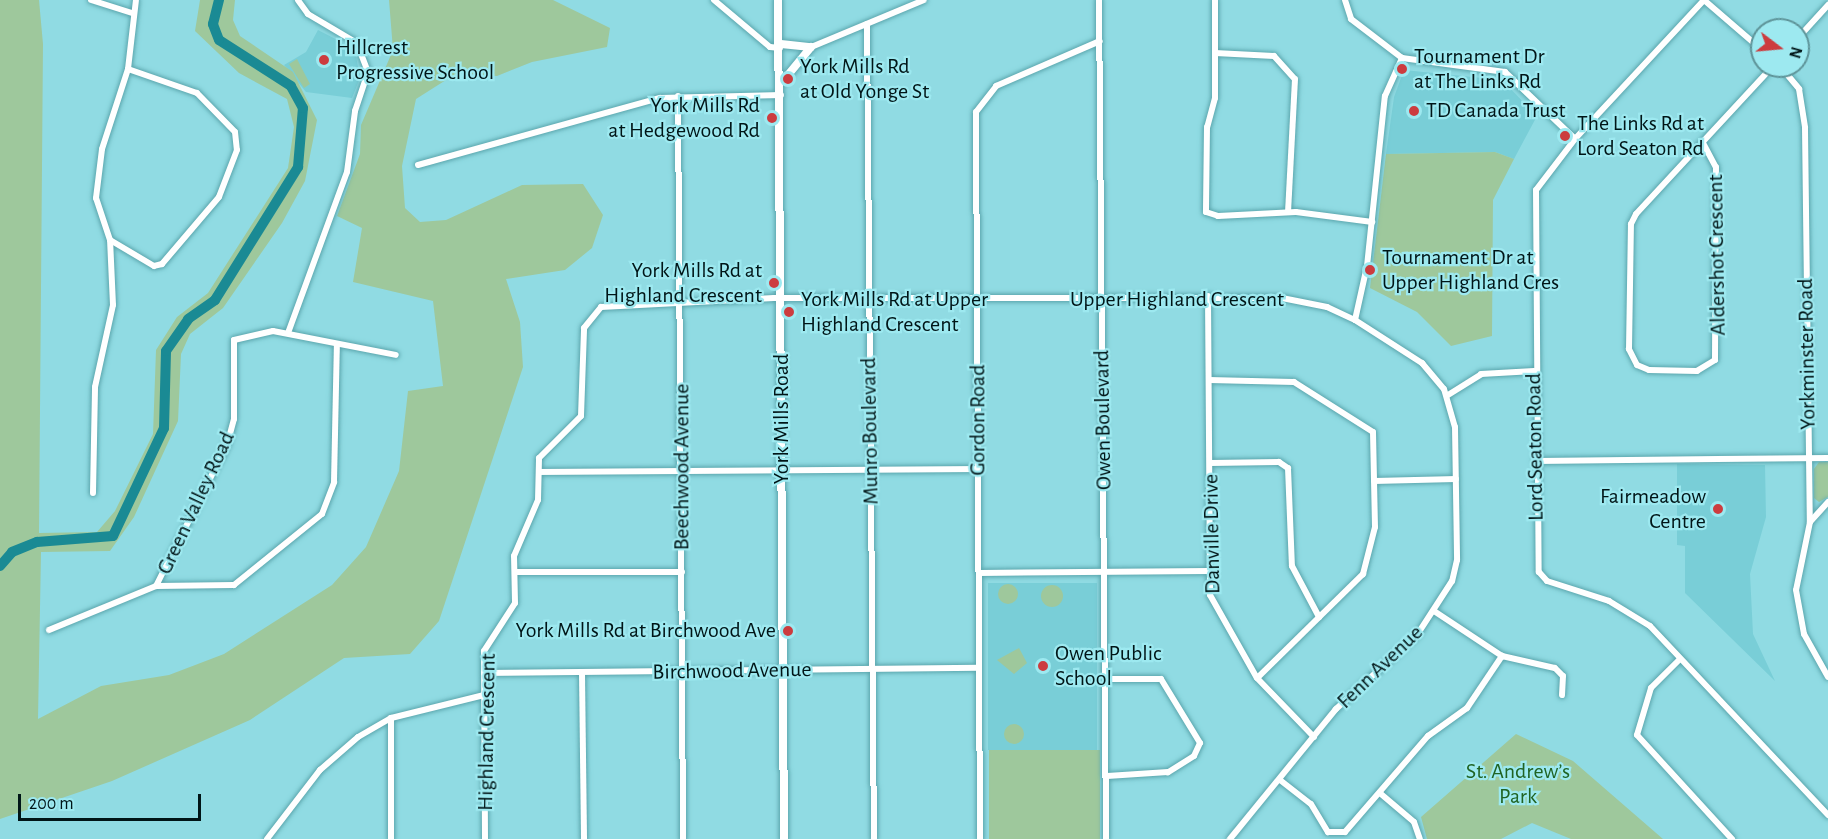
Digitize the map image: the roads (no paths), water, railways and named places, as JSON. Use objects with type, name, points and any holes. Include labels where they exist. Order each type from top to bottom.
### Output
[{"type":"main road","name":"York Mills Road","points":[[778,0],[781,46],[784,839]]},
{"type":"main road","points":[[781,46],[794,53],[811,47]]},
{"type":"main road","points":[[781,83],[811,47]]},
{"type":"street","points":[[91,0],[132,13]]},
{"type":"street","points":[[93,493],[95,387],[112,305],[110,240],[96,198],[98,173],[128,69],[132,13],[136,0]]},
{"type":"street","points":[[298,0],[308,14],[357,44],[368,72],[355,111],[347,171],[288,333],[396,355]]},
{"type":"street","points":[[714,0],[770,47],[781,46]]},
{"type":"street","points":[[811,47],[924,0]]},
{"type":"street","name":"Owen Boulevard","points":[[1100,0],[1106,839]]},
{"type":"street","points":[[1215,0],[1215,53],[1204,209],[1218,216],[1288,211],[1372,222]]},
{"type":"street","points":[[1345,0],[1351,19],[1402,58],[1499,69],[1523,86],[1575,139]]},
{"type":"street","points":[[1704,0],[1750,40]]},
{"type":"street","name":"Lord Seaton Road","points":[[1704,0],[1543,175],[1534,200],[1534,371],[1542,577],[1614,603],[1650,626],[1828,815]]},
{"type":"street","points":[[1810,25],[1828,5]]},
{"type":"street","name":"Munro Boulevard","points":[[867,24],[874,839]]},
{"type":"street","name":"Gordon Road","points":[[980,839],[978,104],[996,86],[1100,41]]},
{"type":"street","points":[[1215,53],[1274,56],[1294,79],[1288,211]]},
{"type":"street","points":[[1355,320],[1372,222],[1385,96],[1402,58]]},
{"type":"street","points":[[110,240],[154,266],[162,264],[219,197],[237,150],[236,132],[197,93],[128,69]]},
{"type":"street","name":"Aldershot Crescent","points":[[1703,143],[1716,167],[1715,360],[1697,371],[1650,370],[1637,364],[1629,349],[1629,232],[1636,213],[1762,78]]},
{"type":"street","name":"Yorkminster Road","points":[[1788,78],[1804,103],[1810,458],[1810,522],[1796,590],[1804,634],[1828,677]]},
{"type":"street","points":[[418,165],[678,96],[781,94]]},
{"type":"street","name":"Beechwood Avenue","points":[[678,96],[683,839]]},
{"type":"street","name":"Upper Highland Crescent","points":[[782,298],[978,300],[1208,296],[1301,300],[1355,320],[1422,363],[1448,395]]},
{"type":"street","name":"Danville Drive","points":[[1208,296],[1209,571],[1214,608],[1257,678],[1314,737]]},
{"type":"street","name":"Highland Crescent","points":[[485,839],[484,673],[486,645],[514,608],[514,556],[538,500],[542,449],[581,416],[581,345],[592,313],[617,302],[782,298]]},
{"type":"street","name":"Green Valley Road","points":[[49,630],[156,586],[227,445],[234,419],[234,340],[257,331],[288,333]]},
{"type":"street","points":[[156,586],[234,585],[322,514],[334,482],[337,344]]},
{"type":"street","points":[[1448,395],[1481,374],[1534,371]]},
{"type":"street","points":[[1209,380],[1287,380],[1363,423],[1373,432],[1375,527],[1366,567],[1257,678]]},
{"type":"street","name":"Fenn Avenue","points":[[1230,839],[1341,703],[1413,640],[1434,610],[1455,571],[1456,479],[1448,395]]},
{"type":"street","points":[[1536,461],[1828,458]]},
{"type":"street","points":[[1210,463],[1279,462],[1288,468],[1292,566],[1319,617]]},
{"type":"street","points":[[539,472],[978,469]]},
{"type":"street","points":[[1374,481],[1456,479]]},
{"type":"street","points":[[1810,522],[1828,502]]},
{"type":"street","points":[[979,573],[1209,571]]},
{"type":"street","points":[[515,572],[682,572]]},
{"type":"street","points":[[1434,610],[1502,656],[1555,668],[1563,676],[1562,695]]},
{"type":"street","points":[[1280,780],[1311,804],[1333,834],[1350,829],[1428,736],[1467,708],[1502,656]]},
{"type":"street","points":[[1680,659],[1651,688],[1637,735],[1732,839]]},
{"type":"street","name":"Birchwood Avenue","points":[[484,673],[980,668]]},
{"type":"street","points":[[582,673],[584,839]]},
{"type":"street","points":[[1106,679],[1161,679],[1200,743],[1194,756],[1168,772],[1107,776]]},
{"type":"street","points":[[268,839],[320,770],[391,718],[484,695]]},
{"type":"street","points":[[391,718],[391,839]]},
{"type":"street","points":[[1380,794],[1414,822],[1420,839]]},
{"type":"waterway","points":[[0,566],[12,552],[37,542],[113,536],[164,428],[166,351],[188,319],[215,300],[298,167],[303,108],[291,86],[219,40],[213,24],[219,0]]},
{"type":"place","name":"Hillcrest Progressive School","points":[[324,60]]},
{"type":"place","name":"Tournament Dr at The Links Rd","points":[[1402,69]]},
{"type":"place","name":"York Mills Rd at Old Yonge St","points":[[788,79]]},
{"type":"place","name":"TD Canada Trust","points":[[1414,111]]},
{"type":"place","name":"York Mills Rd at Hedgewood Rd","points":[[772,118]]},
{"type":"place","name":"The Links Rd at Lord Seaton Rd","points":[[1565,136]]},
{"type":"place","name":"Tournament Dr at Upper Highland Cres","points":[[1370,270]]},
{"type":"place","name":"York Mills Rd at Highland Crescent","points":[[774,283]]},
{"type":"place","name":"York Mills Rd at Upper Highland Crescent","points":[[789,312]]},
{"type":"place","name":"Fairmeadow Centre","points":[[1718,509]]},
{"type":"place","name":"York Mills Rd at Birchwood Ave","points":[[788,631]]},
{"type":"place","name":"Owen Public School","points":[[1043,666]]},
{"type":"park label","name":"St. Andrew’s Park","points":[[1518,784]]}]
